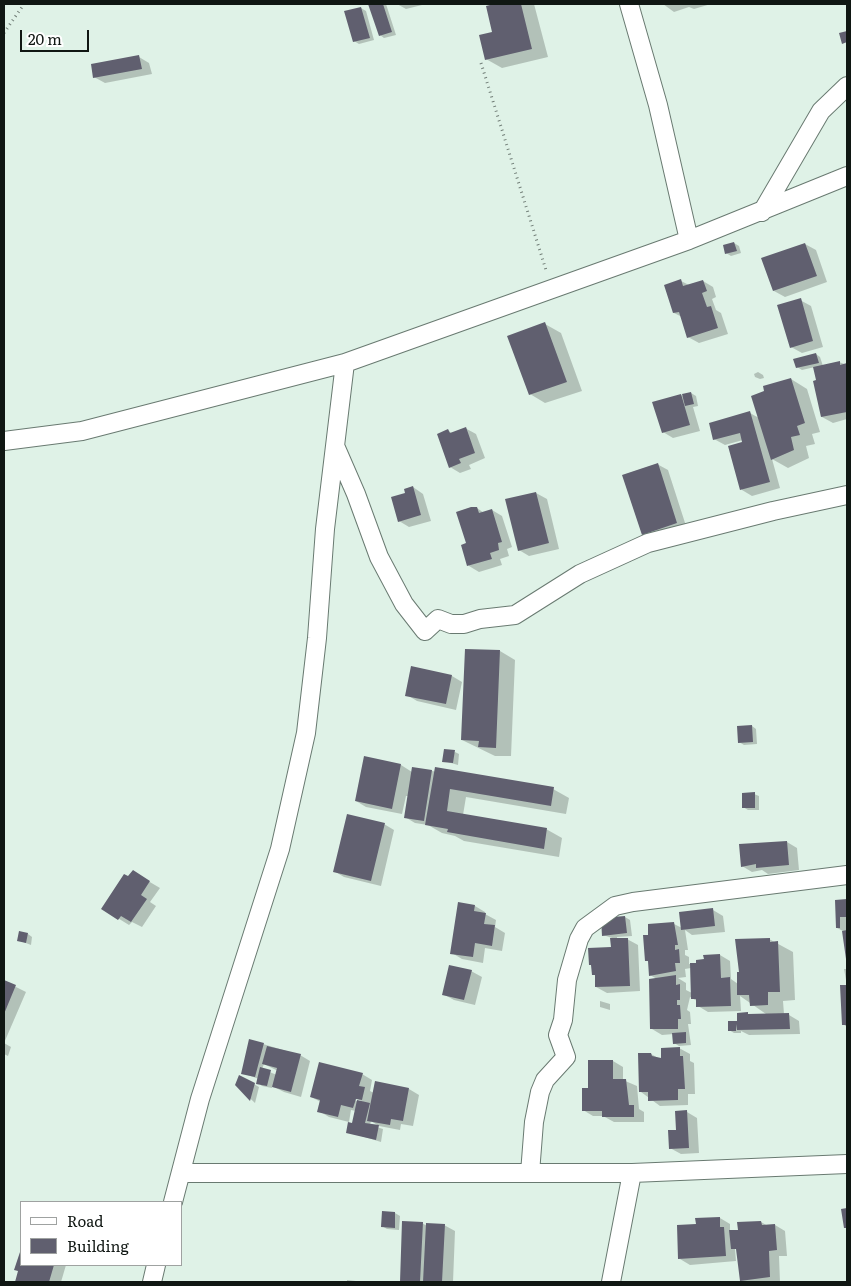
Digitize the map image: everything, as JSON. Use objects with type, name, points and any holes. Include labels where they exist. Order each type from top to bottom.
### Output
[{"type":"street","points":[[629,4],[658,105],[690,240]]},
{"type":"street","points":[[762,212],[821,111],[847,86]]},
{"type":"street","points":[[6,441],[82,431],[345,363],[690,240],[847,176]]},
{"type":"street","points":[[173,1201],[200,1099],[280,849],[306,733],[317,638],[325,529],[345,363]]},
{"type":"street","points":[[336,448],[356,494],[378,557],[404,604],[424,631],[438,619],[451,624],[464,624],[480,618],[515,616],[580,574],[648,543],[773,511],[847,495]]},
{"type":"street","points":[[530,1173],[534,1122],[540,1092],[545,1080],[566,1057],[558,1035],[563,1020],[568,980],[579,939],[585,928],[615,906],[633,902],[847,875]]},
{"type":"street","points":[[182,1173],[412,1175],[632,1173],[847,1164]]},
{"type":"street","points":[[611,1282],[632,1173]]},
{"type":"street","points":[[152,1282],[156,1266]]},
{"type":"path","points":[[4,33],[24,4]]},
{"type":"path","points":[[481,63],[546,270]]},
{"type":"building","points":[[368,4],[383,4],[392,32],[379,36]]},
{"type":"building","points":[[494,4],[521,4],[532,49],[485,60],[479,35],[492,32],[486,6]]},
{"type":"building","points":[[361,7],[370,38],[353,42],[344,11]]},
{"type":"building","points":[[847,31],[847,42],[842,44],[839,33]]},
{"type":"building","points":[[139,55],[142,69],[93,78],[91,64]]},
{"type":"building","points":[[734,242],[737,251],[725,254],[723,245]]},
{"type":"building","points":[[805,243],[817,276],[773,291],[761,258]]},
{"type":"building","points":[[681,279],[683,286],[703,280],[707,291],[702,293],[707,307],[711,306],[718,328],[687,338],[679,312],[673,313],[664,285]]},
{"type":"building","points":[[801,298],[813,341],[790,348],[777,305]]},
{"type":"building","points":[[545,322],[567,382],[529,395],[507,336]]},
{"type":"building","points":[[816,353],[819,363],[796,368],[793,359]]},
{"type":"building","points":[[840,361],[840,365],[847,363],[847,412],[821,417],[813,381],[816,380],[813,367]]},
{"type":"building","points":[[791,378],[805,423],[797,426],[800,435],[791,437],[794,450],[771,460],[751,396],[764,391],[763,386]]},
{"type":"building","points":[[691,392],[694,404],[685,406],[682,394]]},
{"type":"building","points":[[681,394],[690,425],[662,433],[652,402]]},
{"type":"building","points":[[750,411],[770,482],[740,490],[728,446],[742,442],[740,433],[713,440],[709,423]]},
{"type":"building","points":[[466,427],[475,453],[459,459],[461,463],[449,468],[437,434],[448,429],[450,433]]},
{"type":"building","points":[[658,463],[677,523],[642,535],[622,475]]},
{"type":"building","points":[[413,486],[421,515],[398,522],[391,497],[405,493],[404,489]]},
{"type":"building","points":[[536,492],[549,543],[518,551],[505,499]]},
{"type":"building","points":[[477,507],[479,513],[492,509],[502,542],[498,543],[499,550],[490,553],[492,559],[467,566],[461,545],[466,543],[456,512]]},
{"type":"building","points":[[465,649],[500,650],[496,748],[478,747],[479,741],[461,740]]},
{"type":"building","points":[[411,666],[452,675],[446,704],[405,696]]},
{"type":"building","points":[[752,725],[753,742],[738,743],[737,726]]},
{"type":"building","points":[[444,749],[455,750],[453,763],[442,762]]},
{"type":"building","points":[[364,756],[401,764],[392,809],[355,801]]},
{"type":"building","points":[[412,767],[432,770],[424,821],[404,818]]},
{"type":"building","points":[[435,767],[554,787],[551,806],[450,789],[447,811],[547,828],[544,849],[447,832],[448,829],[425,825]]},
{"type":"building","points":[[755,792],[755,808],[742,808],[742,793]]},
{"type":"building","points":[[347,814],[385,823],[371,881],[333,872]]},
{"type":"building","points":[[787,841],[789,865],[756,868],[756,864],[741,867],[739,844]]},
{"type":"building","points":[[133,870],[150,881],[141,895],[147,899],[131,922],[121,916],[118,920],[101,909],[124,874],[128,876]]},
{"type":"building","points":[[847,899],[847,917],[840,917],[840,928],[836,928],[835,900]]},
{"type":"building","points":[[458,902],[475,905],[474,911],[486,913],[484,924],[495,925],[492,946],[475,943],[473,957],[450,954]]},
{"type":"building","points":[[713,908],[715,926],[681,930],[679,912]]},
{"type":"building","points":[[625,916],[627,933],[602,936],[601,918]]},
{"type":"building","points":[[674,922],[678,945],[675,945],[675,950],[679,949],[680,963],[675,963],[676,971],[649,976],[648,961],[645,961],[643,935],[648,935],[648,924]]},
{"type":"building","points":[[847,930],[847,959],[846,959],[842,931]]},
{"type":"building","points":[[19,931],[28,933],[26,943],[17,941]]},
{"type":"building","points":[[610,938],[628,938],[630,986],[595,987],[595,975],[592,975],[591,965],[589,965],[588,948],[611,947]]},
{"type":"building","points":[[770,938],[770,942],[778,941],[780,992],[768,992],[768,1005],[750,1006],[749,995],[737,995],[737,972],[739,972],[735,939]]},
{"type":"building","points":[[720,954],[721,978],[730,977],[731,1006],[696,1007],[696,999],[691,999],[690,963],[696,963],[696,960],[704,959],[703,955]]},
{"type":"building","points":[[449,965],[472,970],[464,1000],[442,995]]},
{"type":"building","points":[[676,975],[676,985],[680,984],[680,1000],[677,1000],[677,1005],[680,1005],[681,1019],[678,1019],[678,1029],[650,1029],[649,979]]},
{"type":"building","points":[[4,980],[16,985],[4,1014]]},
{"type":"building","points":[[840,985],[847,985],[847,1025],[842,1025]]},
{"type":"building","points":[[748,1012],[748,1014],[789,1013],[790,1029],[737,1030],[736,1024],[736,1031],[728,1031],[728,1021],[737,1021],[737,1013]]},
{"type":"building","points":[[686,1032],[686,1043],[673,1044],[672,1033]]},
{"type":"building","points":[[249,1039],[264,1043],[255,1077],[241,1074]]},
{"type":"building","points":[[267,1046],[301,1054],[291,1092],[272,1087],[277,1068],[262,1064]]},
{"type":"building","points":[[680,1047],[680,1056],[683,1056],[685,1089],[678,1089],[678,1100],[648,1101],[648,1092],[639,1092],[638,1053],[651,1053],[652,1056],[661,1058],[661,1048]]},
{"type":"building","points":[[588,1060],[613,1060],[613,1079],[626,1079],[629,1105],[634,1105],[634,1117],[602,1117],[602,1111],[582,1111],[582,1088],[588,1088]]},
{"type":"building","points":[[319,1062],[363,1073],[359,1086],[365,1087],[362,1100],[356,1099],[353,1108],[341,1105],[338,1117],[317,1112],[320,1100],[310,1097]]},
{"type":"building","points":[[260,1067],[271,1070],[267,1086],[256,1084]]},
{"type":"building","points":[[239,1075],[255,1083],[250,1101],[235,1085]]},
{"type":"building","points":[[375,1081],[409,1088],[403,1121],[391,1119],[390,1125],[367,1121]]},
{"type":"building","points":[[357,1100],[370,1103],[365,1123],[379,1125],[376,1140],[346,1133],[348,1122],[352,1123]]},
{"type":"building","points":[[687,1110],[689,1148],[669,1149],[668,1130],[676,1130],[675,1111]]},
{"type":"building","points":[[847,1208],[847,1228],[844,1228],[841,1209]]},
{"type":"building","points":[[382,1211],[395,1212],[395,1228],[381,1227]]},
{"type":"building","points":[[720,1217],[720,1227],[724,1227],[726,1256],[678,1259],[677,1225],[696,1224],[695,1218]]},
{"type":"building","points":[[402,1221],[423,1222],[420,1282],[400,1282]]},
{"type":"building","points":[[761,1221],[762,1225],[775,1224],[777,1250],[769,1251],[770,1277],[740,1281],[736,1249],[731,1249],[729,1230],[738,1230],[737,1222]]},
{"type":"building","points":[[426,1223],[445,1224],[442,1282],[423,1282]]},
{"type":"building","points":[[20,1252],[20,1266],[54,1266],[49,1282],[15,1282],[18,1271],[14,1270]]}]
